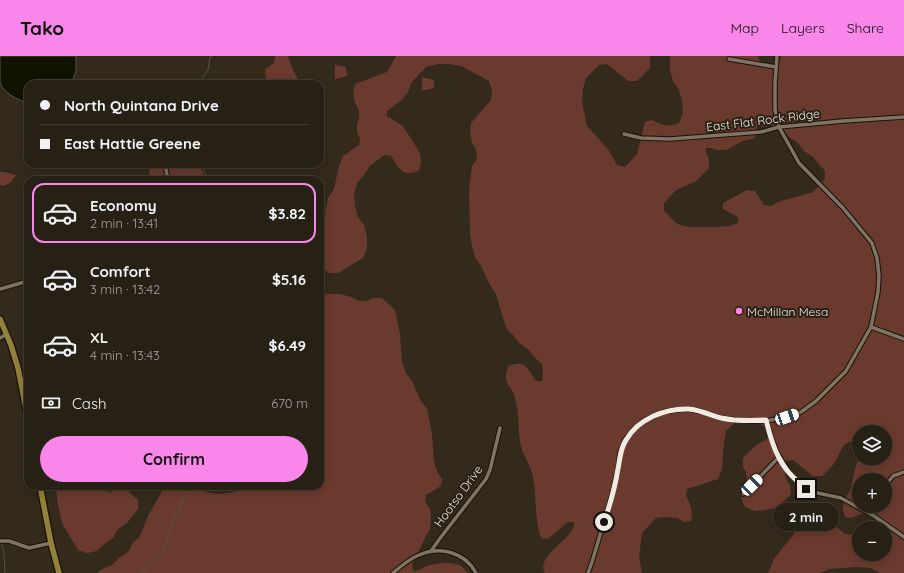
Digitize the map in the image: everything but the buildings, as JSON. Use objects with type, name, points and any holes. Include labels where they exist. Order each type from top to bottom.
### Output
[{"type":"main road","points":[[0,319],[7,334],[18,368],[24,397]]},
{"type":"main road","points":[[41,490],[51,543],[59,573]]},
{"type":"street","points":[[588,573],[612,495],[620,453],[625,440],[634,429],[645,420],[663,412],[675,410],[689,409],[721,418],[737,420],[766,420],[787,417],[801,412],[816,401],[846,371],[870,327],[876,304],[879,276],[877,258],[872,243],[843,208],[799,163],[779,127],[775,110],[777,56]]},
{"type":"street","points":[[729,59],[776,67]]},
{"type":"street","name":"East Flat Rock Ridge","points":[[624,134],[641,138],[670,140],[761,132],[779,127],[904,117]]},
{"type":"street","points":[[0,289],[24,282]]},
{"type":"street","points":[[870,327],[904,339]]},
{"type":"street","points":[[0,338],[7,334]]},
{"type":"street","points":[[766,420],[777,453],[791,475],[806,489],[841,498],[852,504]]},
{"type":"street","name":"Hootso Drive","points":[[431,551],[486,479],[490,470],[500,428]]},
{"type":"street","points":[[743,494],[779,457]]},
{"type":"street","points":[[892,477],[904,472]]},
{"type":"street","points":[[869,513],[904,537]]},
{"type":"street","points":[[0,541],[9,541],[29,548],[51,543]]},
{"type":"street","points":[[393,573],[419,555],[431,551],[449,552],[460,556],[468,562],[476,573]]},
{"type":"shaded area","points":[[0,56],[76,56],[76,71],[73,80],[24,80],[24,102],[11,95],[1,86]]},
{"type":"shaded area","points":[[275,56],[288,56],[290,64],[299,80],[266,80],[265,69],[274,63]]},
{"type":"shaded area","points":[[396,56],[650,56],[650,68],[637,81],[628,81],[607,64],[599,65],[586,78],[583,89],[582,102],[587,126],[608,149],[617,165],[625,167],[637,154],[645,122],[652,120],[662,125],[679,123],[683,113],[682,101],[670,70],[670,56],[758,56],[761,64],[770,66],[779,63],[781,56],[904,56],[904,573],[880,573],[870,568],[856,567],[829,569],[820,573],[768,573],[774,559],[793,535],[797,525],[803,517],[811,514],[822,515],[845,534],[852,534],[852,561],[892,561],[892,521],[878,521],[877,514],[870,513],[892,513],[892,473],[854,473],[856,465],[892,465],[892,425],[852,425],[852,442],[849,442],[843,446],[834,464],[822,476],[813,476],[793,460],[785,461],[784,469],[791,494],[778,507],[755,511],[745,507],[741,498],[743,488],[747,481],[746,472],[743,467],[743,458],[756,445],[773,436],[773,430],[748,418],[739,418],[726,431],[722,469],[718,479],[687,489],[686,496],[692,514],[691,521],[684,522],[677,518],[666,517],[656,518],[642,533],[639,557],[642,573],[545,573],[543,567],[544,561],[570,533],[574,527],[574,522],[568,522],[548,539],[541,538],[537,523],[533,477],[521,446],[517,406],[514,394],[507,383],[506,378],[508,366],[519,364],[528,369],[536,381],[542,381],[542,364],[528,349],[519,343],[506,328],[496,294],[475,257],[470,233],[469,190],[472,166],[477,159],[476,150],[472,143],[470,133],[471,123],[491,100],[492,90],[489,81],[461,66],[438,64],[426,67],[412,82],[408,92],[402,100],[387,111],[387,116],[403,126],[420,153],[421,163],[419,171],[408,173],[402,171],[391,156],[384,155],[369,167],[357,183],[354,194],[358,217],[364,225],[367,237],[367,248],[363,258],[338,273],[329,273],[324,269],[324,226],[328,198],[334,189],[339,166],[343,156],[359,145],[360,138],[357,133],[359,110],[355,103],[353,93],[355,84],[387,72]],"holes":[[[772,126],[783,129],[789,137],[813,157],[825,171],[825,179],[813,192],[778,202],[771,206],[764,205],[755,191],[747,190],[723,203],[723,209],[738,217],[738,223],[729,226],[689,227],[677,224],[664,211],[664,203],[676,190],[696,181],[709,168],[709,159],[706,153],[706,148],[726,150],[743,141],[755,138],[757,127]]]},
{"type":"shaded area","points":[[335,65],[346,67],[347,76],[335,79]]},
{"type":"shaded area","points":[[422,77],[434,80],[434,88],[422,91]]},
{"type":"shaded area","points":[[149,168],[200,168],[204,176],[150,176]]},
{"type":"shaded area","points":[[0,172],[16,175],[11,182],[4,186],[0,185]]},
{"type":"shaded area","points":[[324,294],[340,294],[359,301],[382,298],[395,310],[400,334],[402,361],[406,373],[427,409],[432,434],[434,461],[437,472],[442,479],[441,486],[426,495],[425,502],[430,509],[430,529],[412,565],[413,571],[440,563],[449,563],[458,564],[468,573],[97,573],[112,565],[128,552],[133,543],[140,536],[148,516],[163,490],[203,490],[214,494],[237,491],[324,490]]},
{"type":"shaded area","points":[[852,482],[852,513],[864,513],[852,518],[845,517],[843,510],[844,500],[850,491]]},
{"type":"shaded area","points":[[56,490],[106,490],[106,492],[112,492],[115,490],[127,490],[138,500],[138,509],[127,523],[118,529],[113,538],[97,551],[87,553],[78,550],[62,523]]},
{"type":"waterway","points":[[201,80],[208,70],[210,57],[212,56]]},
{"type":"waterway","points":[[202,168],[206,174],[205,176]]},
{"type":"waterway","points":[[142,573],[162,554],[165,549],[174,520],[188,490]]},
{"type":"waterway","points":[[1,542],[4,553],[5,573]]},
{"type":"place","name":"McMillan Mesa","points":[[739,311]]},
{"type":"route","points":[[604,522],[612,495],[620,453],[625,440],[634,429],[645,420],[663,412],[675,410],[689,409],[721,418],[737,420],[766,420],[777,453],[784,466],[806,489]]}]
